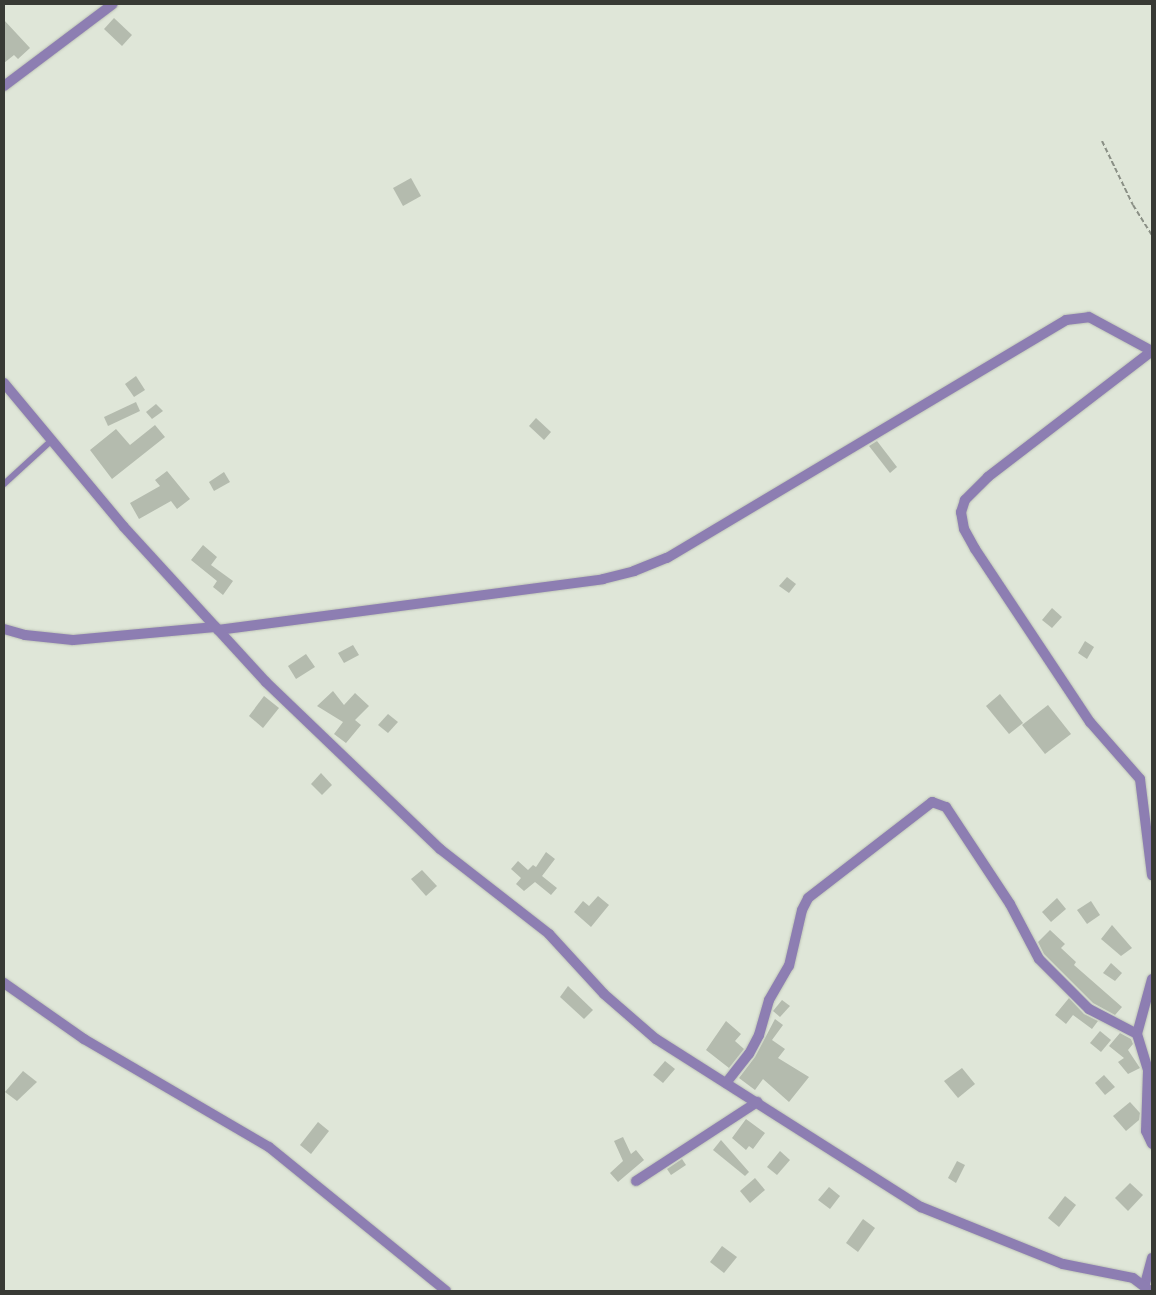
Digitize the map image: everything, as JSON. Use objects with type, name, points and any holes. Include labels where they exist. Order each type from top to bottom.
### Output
[{"type":"street","points":[[4,86],[113,4]]},
{"type":"street","points":[[4,628],[25,635],[74,640],[216,628],[603,579],[634,571],[667,558],[1066,320],[1089,318],[1152,351],[988,477],[965,500],[961,512],[964,529],[986,565],[1090,722],[1148,788],[1152,875]]},
{"type":"street","points":[[4,383],[216,628],[266,682],[448,857],[549,934],[586,976],[656,1039],[926,1209],[1063,1264],[1133,1278],[1147,1288],[1152,1258]]},
{"type":"street","points":[[726,1083],[749,1054],[759,1035],[769,1000],[789,966],[802,910],[808,898],[932,802],[946,807],[1010,904],[1039,959],[1090,1009],[1137,1034]]},
{"type":"street","points":[[1152,979],[1137,1034],[1148,1071],[1146,1130],[1152,1144]]},
{"type":"street","points":[[4,983],[84,1039],[270,1146],[446,1291]]},
{"type":"street","points":[[636,1181],[757,1102]]},
{"type":"lane","points":[[4,484],[52,440]]},
{"type":"path","points":[[1102,141],[1152,236]]},
{"type":"building","points":[[114,18],[132,35],[122,46],[104,29]]},
{"type":"building","points":[[4,20],[30,48],[18,59],[14,55],[4,63]]},
{"type":"building","points":[[411,178],[421,196],[403,206],[393,188]]},
{"type":"building","points":[[136,376],[145,390],[134,397],[125,384]]},
{"type":"building","points":[[136,402],[140,411],[108,426],[104,417]]},
{"type":"building","points":[[156,404],[163,411],[152,419],[146,412]]},
{"type":"building","points":[[536,418],[551,432],[544,440],[529,426]]},
{"type":"building","points":[[155,425],[165,437],[112,479],[90,450],[116,429],[130,445]]},
{"type":"building","points":[[877,441],[897,467],[890,473],[869,446]]},
{"type":"building","points":[[167,471],[190,499],[177,509],[171,501],[139,519],[130,503],[160,486],[155,480]]},
{"type":"building","points":[[224,472],[230,482],[214,491],[209,482]]},
{"type":"building","points":[[203,545],[217,557],[211,565],[233,581],[223,595],[213,587],[217,581],[191,560]]},
{"type":"building","points":[[787,577],[796,584],[789,593],[779,586]]},
{"type":"building","points":[[1052,608],[1062,617],[1052,628],[1042,620]]},
{"type":"building","points":[[1085,641],[1094,647],[1087,659],[1078,653]]},
{"type":"building","points":[[353,645],[359,655],[344,663],[338,653]]},
{"type":"building","points":[[306,654],[315,667],[296,679],[288,666]]},
{"type":"building","points":[[333,691],[344,705],[355,693],[369,706],[355,720],[361,725],[346,743],[334,734],[343,722],[317,706]]},
{"type":"building","points":[[1000,694],[1023,723],[1009,734],[986,706]]},
{"type":"building","points":[[264,696],[279,708],[263,728],[249,716]]},
{"type":"building","points":[[1048,705],[1071,734],[1045,754],[1022,725]]},
{"type":"building","points":[[388,714],[398,722],[388,733],[378,725]]},
{"type":"building","points":[[321,773],[332,785],[322,795],[311,784]]},
{"type":"building","points":[[546,852],[555,859],[542,876],[557,888],[551,895],[535,882],[524,891],[516,884],[521,878],[511,869],[518,861],[528,870],[533,865],[536,867]]},
{"type":"building","points":[[422,870],[437,886],[426,896],[411,879]]},
{"type":"building","points":[[598,896],[609,905],[591,927],[574,912],[583,901],[589,906]]},
{"type":"building","points":[[1057,898],[1066,909],[1051,922],[1042,912]]},
{"type":"building","points":[[1091,901],[1100,915],[1087,924],[1077,910]]},
{"type":"building","points":[[1112,925],[1132,948],[1121,956],[1101,939]]},
{"type":"building","points":[[1050,930],[1065,944],[1061,948],[1076,962],[1074,965],[1122,1007],[1115,1015],[1093,1003],[1044,954],[1038,942]]},
{"type":"building","points":[[1111,963],[1122,973],[1115,981],[1103,973]]},
{"type":"building","points":[[568,986],[593,1010],[584,1019],[560,997]]},
{"type":"building","points":[[1069,998],[1084,1014],[1098,1021],[1092,1029],[1073,1015],[1066,1024],[1055,1015]]},
{"type":"building","points":[[782,1000],[790,1006],[780,1017],[773,1011]]},
{"type":"building","points":[[775,1019],[783,1025],[772,1040],[785,1049],[778,1058],[809,1077],[789,1102],[763,1079],[755,1090],[739,1078],[755,1057]]},
{"type":"building","points":[[726,1021],[741,1034],[735,1041],[744,1049],[729,1068],[706,1050]]},
{"type":"building","points":[[1100,1031],[1111,1040],[1101,1052],[1090,1043]]},
{"type":"building","points":[[1120,1033],[1131,1039],[1133,1044],[1128,1050],[1140,1068],[1128,1074],[1118,1062],[1124,1058],[1109,1046]]},
{"type":"building","points":[[665,1061],[675,1069],[663,1083],[653,1075]]},
{"type":"building","points":[[962,1068],[975,1084],[958,1098],[944,1081]]},
{"type":"building","points":[[23,1071],[37,1082],[17,1101],[5,1092]]},
{"type":"building","points":[[1104,1075],[1115,1087],[1105,1095],[1095,1083]]},
{"type":"building","points":[[1130,1102],[1140,1113],[1139,1120],[1126,1131],[1113,1116]]},
{"type":"building","points":[[746,1119],[765,1133],[753,1149],[749,1146],[746,1150],[732,1138]]},
{"type":"building","points":[[318,1122],[329,1131],[311,1154],[300,1145]]},
{"type":"building","points":[[623,1137],[631,1154],[636,1150],[644,1160],[618,1182],[610,1173],[623,1161],[614,1141]]},
{"type":"building","points":[[721,1140],[749,1172],[745,1176],[713,1150]]},
{"type":"building","points":[[780,1151],[790,1160],[777,1175],[767,1167]]},
{"type":"building","points":[[682,1159],[686,1165],[671,1175],[667,1169]]},
{"type":"building","points":[[957,1161],[965,1165],[956,1183],[948,1178]]},
{"type":"building","points":[[755,1178],[765,1190],[750,1203],[740,1191]]},
{"type":"building","points":[[1130,1183],[1143,1195],[1128,1211],[1115,1198]]},
{"type":"building","points":[[829,1187],[840,1196],[830,1209],[818,1200]]},
{"type":"building","points":[[1065,1196],[1076,1205],[1059,1227],[1048,1218]]},
{"type":"building","points":[[863,1219],[875,1228],[858,1252],[846,1243]]},
{"type":"building","points":[[722,1246],[737,1257],[724,1273],[710,1262]]}]
